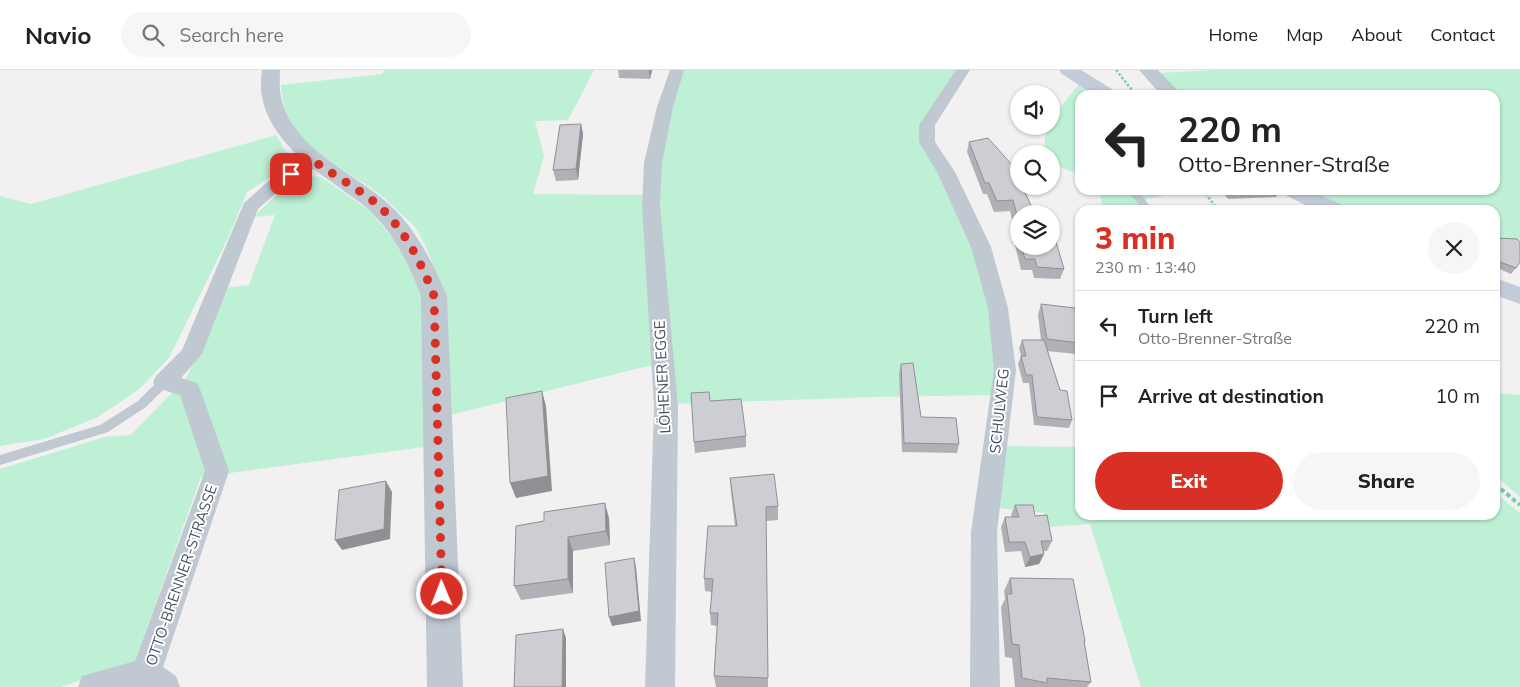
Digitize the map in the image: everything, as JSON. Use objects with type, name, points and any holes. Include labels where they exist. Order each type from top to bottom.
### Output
[{"type":"main road","points":[[1068,70],[1100,90]]},
{"type":"main road","points":[[1303,195],[1324,205]]},
{"type":"main road","points":[[1500,288],[1520,296]]},
{"type":"street","points":[[271,70],[271,99],[280,122],[314,161],[377,205],[403,232],[422,265],[434,296],[445,687]]},
{"type":"street","name":"LÖHENER EGGE","points":[[660,687],[666,407],[651,205],[652,163],[665,107],[677,70]]},
{"type":"street","name":"SCHULWEG","points":[[963,70],[927,125],[927,142],[946,172],[981,247],[998,308],[1005,370],[984,532],[985,687]]},
{"type":"street","points":[[1148,70],[1167,90]]},
{"type":"street","points":[[164,382],[190,354],[250,207],[279,181],[314,161]]},
{"type":"street","name":"OTTO-BRENNER-STRASSE","points":[[93,687],[156,680],[217,471],[189,389],[164,382]]},
{"type":"lane","points":[[1136,195],[1144,205]]},
{"type":"lane","points":[[0,460],[104,429],[142,404],[164,382]]},
{"type":"path","points":[[1116,70],[1132,90]]},
{"type":"path","points":[[1500,488],[1520,506]]},
{"type":"green space","points":[[384,70],[594,70],[568,120],[535,121],[544,156],[533,194],[645,195],[656,364],[450,415],[447,343],[441,297],[436,274],[417,230],[381,195],[330,161],[302,138],[291,123],[284,106],[281,85],[382,74]]},
{"type":"green space","points":[[680,70],[958,70],[922,125],[951,192],[994,307],[996,395],[675,404],[654,192]]},
{"type":"green space","points":[[1218,70],[1520,70],[1520,240],[1500,241],[1500,205],[1336,205],[1316,195],[1500,195],[1500,90],[1175,90],[1157,73]]},
{"type":"green space","points":[[1079,84],[1089,90],[1075,90],[1075,173],[1060,167],[1060,145],[1044,145],[1046,135],[1060,135],[1060,108]]},
{"type":"green space","points":[[276,135],[293,163],[247,192],[229,236],[169,358],[138,390],[98,417],[44,439],[0,446],[0,196],[31,204]]},
{"type":"green space","points":[[311,176],[321,177],[370,211],[399,246],[422,289],[424,447],[201,477],[135,661],[61,687],[0,687],[0,469],[105,437],[131,435],[187,377],[225,288],[249,285],[275,215],[254,217],[280,193]]},
{"type":"green space","points":[[1100,195],[1165,195],[1142,200],[1144,205],[1102,205]]},
{"type":"green space","points":[[1500,393],[1520,395],[1520,497],[1500,479]]},
{"type":"green space","points":[[1004,446],[1075,447],[1075,520],[1500,520],[1500,497],[1520,513],[1520,687],[1141,687],[1090,524],[1049,527],[1044,513],[991,507]]},
{"type":"building","points":[[581,124],[576,169],[553,170],[560,125]]},
{"type":"building","points":[[988,138],[1010,163],[1010,195],[1026,195],[1031,205],[1014,205],[1013,200],[997,201],[989,183],[985,183],[969,142]]},
{"type":"building","points":[[1500,238],[1517,239],[1520,242],[1520,262],[1516,268],[1500,262]]},
{"type":"building","points":[[1024,255],[1060,255],[1064,269],[1037,267],[1035,259],[1025,259]]},
{"type":"building","points":[[1041,304],[1075,308],[1075,342],[1047,339]]},
{"type":"building","points":[[1022,340],[1044,340],[1060,390],[1067,391],[1072,420],[1037,417],[1032,375],[1026,375],[1021,356],[1026,356]]},
{"type":"building","points":[[913,363],[921,417],[956,418],[959,444],[904,443],[901,364]]},
{"type":"building","points":[[542,391],[548,476],[510,483],[506,398]]},
{"type":"building","points":[[709,392],[710,401],[741,399],[746,436],[694,442],[691,393]]},
{"type":"building","points":[[774,474],[778,506],[766,507],[768,678],[714,676],[718,613],[710,613],[713,579],[704,578],[708,526],[737,526],[730,478]]},
{"type":"building","points":[[386,481],[384,529],[335,540],[339,490]]},
{"type":"building","points":[[605,503],[606,531],[568,537],[568,579],[514,586],[516,526],[544,521],[544,512]]},
{"type":"building","points":[[1015,505],[1033,505],[1035,516],[1047,515],[1052,541],[1041,541],[1044,554],[1030,557],[1025,542],[1009,542],[1005,517],[1019,517]]},
{"type":"building","points":[[634,558],[639,611],[609,617],[605,563]]},
{"type":"building","points":[[1010,578],[1073,579],[1091,682],[1047,678],[1047,683],[1022,678],[1019,645],[1012,644],[1007,594],[1012,594]]},
{"type":"building","points":[[563,629],[562,687],[514,687],[516,635]]},
{"type":"route","points":[[291,174],[314,161],[377,205],[403,232],[422,265],[434,296],[442,594]]}]
